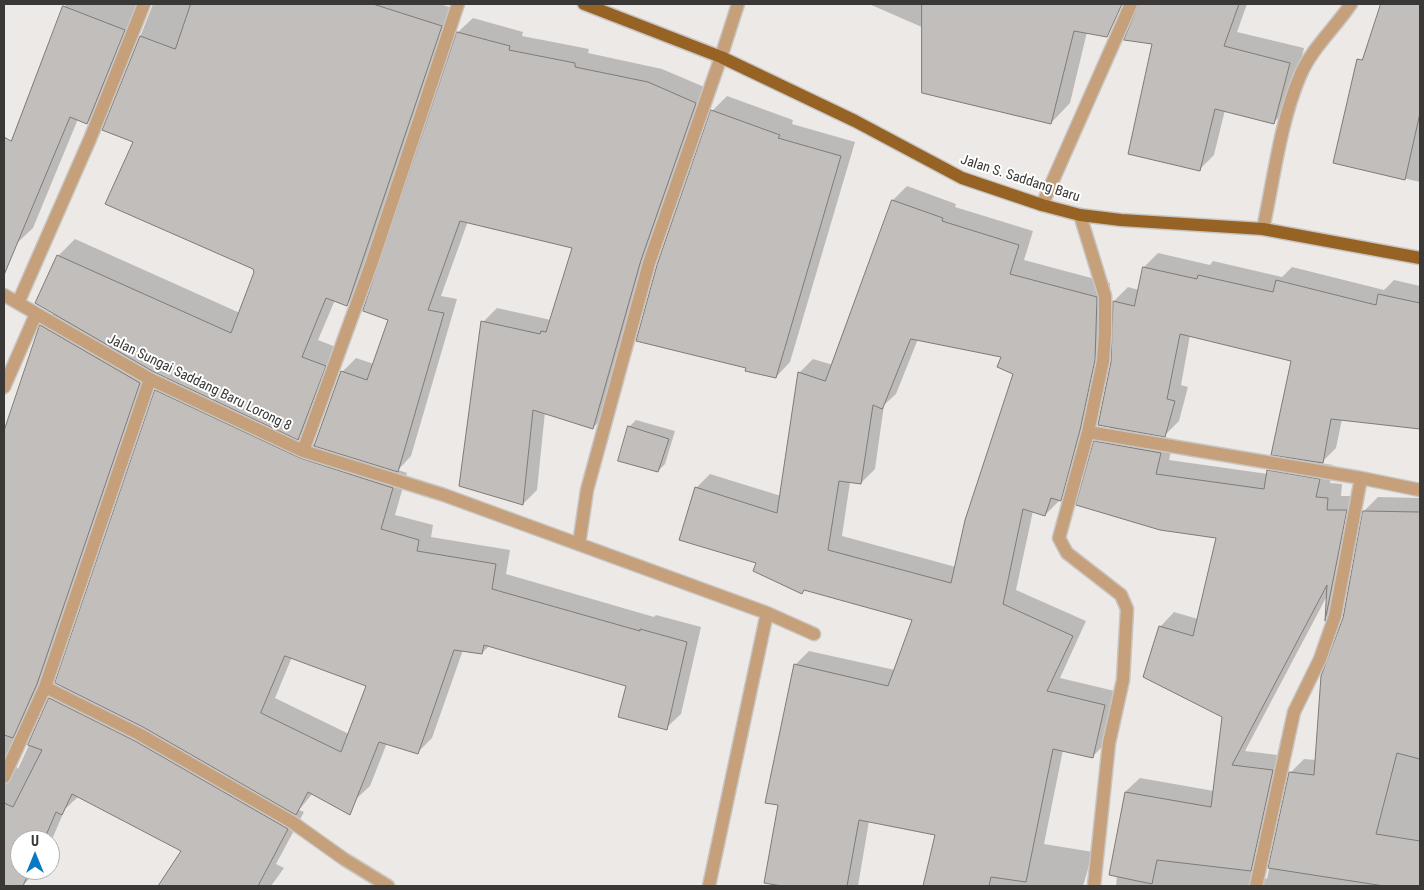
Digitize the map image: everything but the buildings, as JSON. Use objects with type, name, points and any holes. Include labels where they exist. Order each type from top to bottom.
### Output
[{"type":"main road","name":"Jalan S. Saddang Baru","points":[[584,4],[722,57],[962,178],[1042,205],[1080,215],[1121,220],[1263,229],[1420,258]]},
{"type":"street","points":[[18,303],[90,139],[144,4]]},
{"type":"street","points":[[303,451],[372,262],[458,4]]},
{"type":"street","points":[[580,544],[587,490],[649,263],[722,57],[738,4]]},
{"type":"street","points":[[1042,205],[1131,4]]},
{"type":"street","points":[[1263,229],[1286,120],[1300,74],[1317,47],[1351,4]]},
{"type":"street","points":[[1080,215],[1105,296],[1102,361],[1088,432],[1059,538],[1066,553],[1121,595],[1127,609],[1123,680],[1110,743],[1094,886]]},
{"type":"street","name":"Jalan Sungai Saddang Baru Lorong 8","points":[[4,295],[150,378],[303,451],[444,495],[767,613],[814,634]]},
{"type":"street","points":[[4,388],[36,314]]},
{"type":"street","points":[[4,777],[45,687],[150,378]]},
{"type":"street","points":[[1088,432],[1361,478],[1420,490]]},
{"type":"street","points":[[1256,886],[1294,712],[1320,659],[1335,616],[1361,478]]},
{"type":"street","points":[[709,886],[767,613]]},
{"type":"street","points":[[45,687],[140,734],[292,822],[344,860],[388,886]]}]
